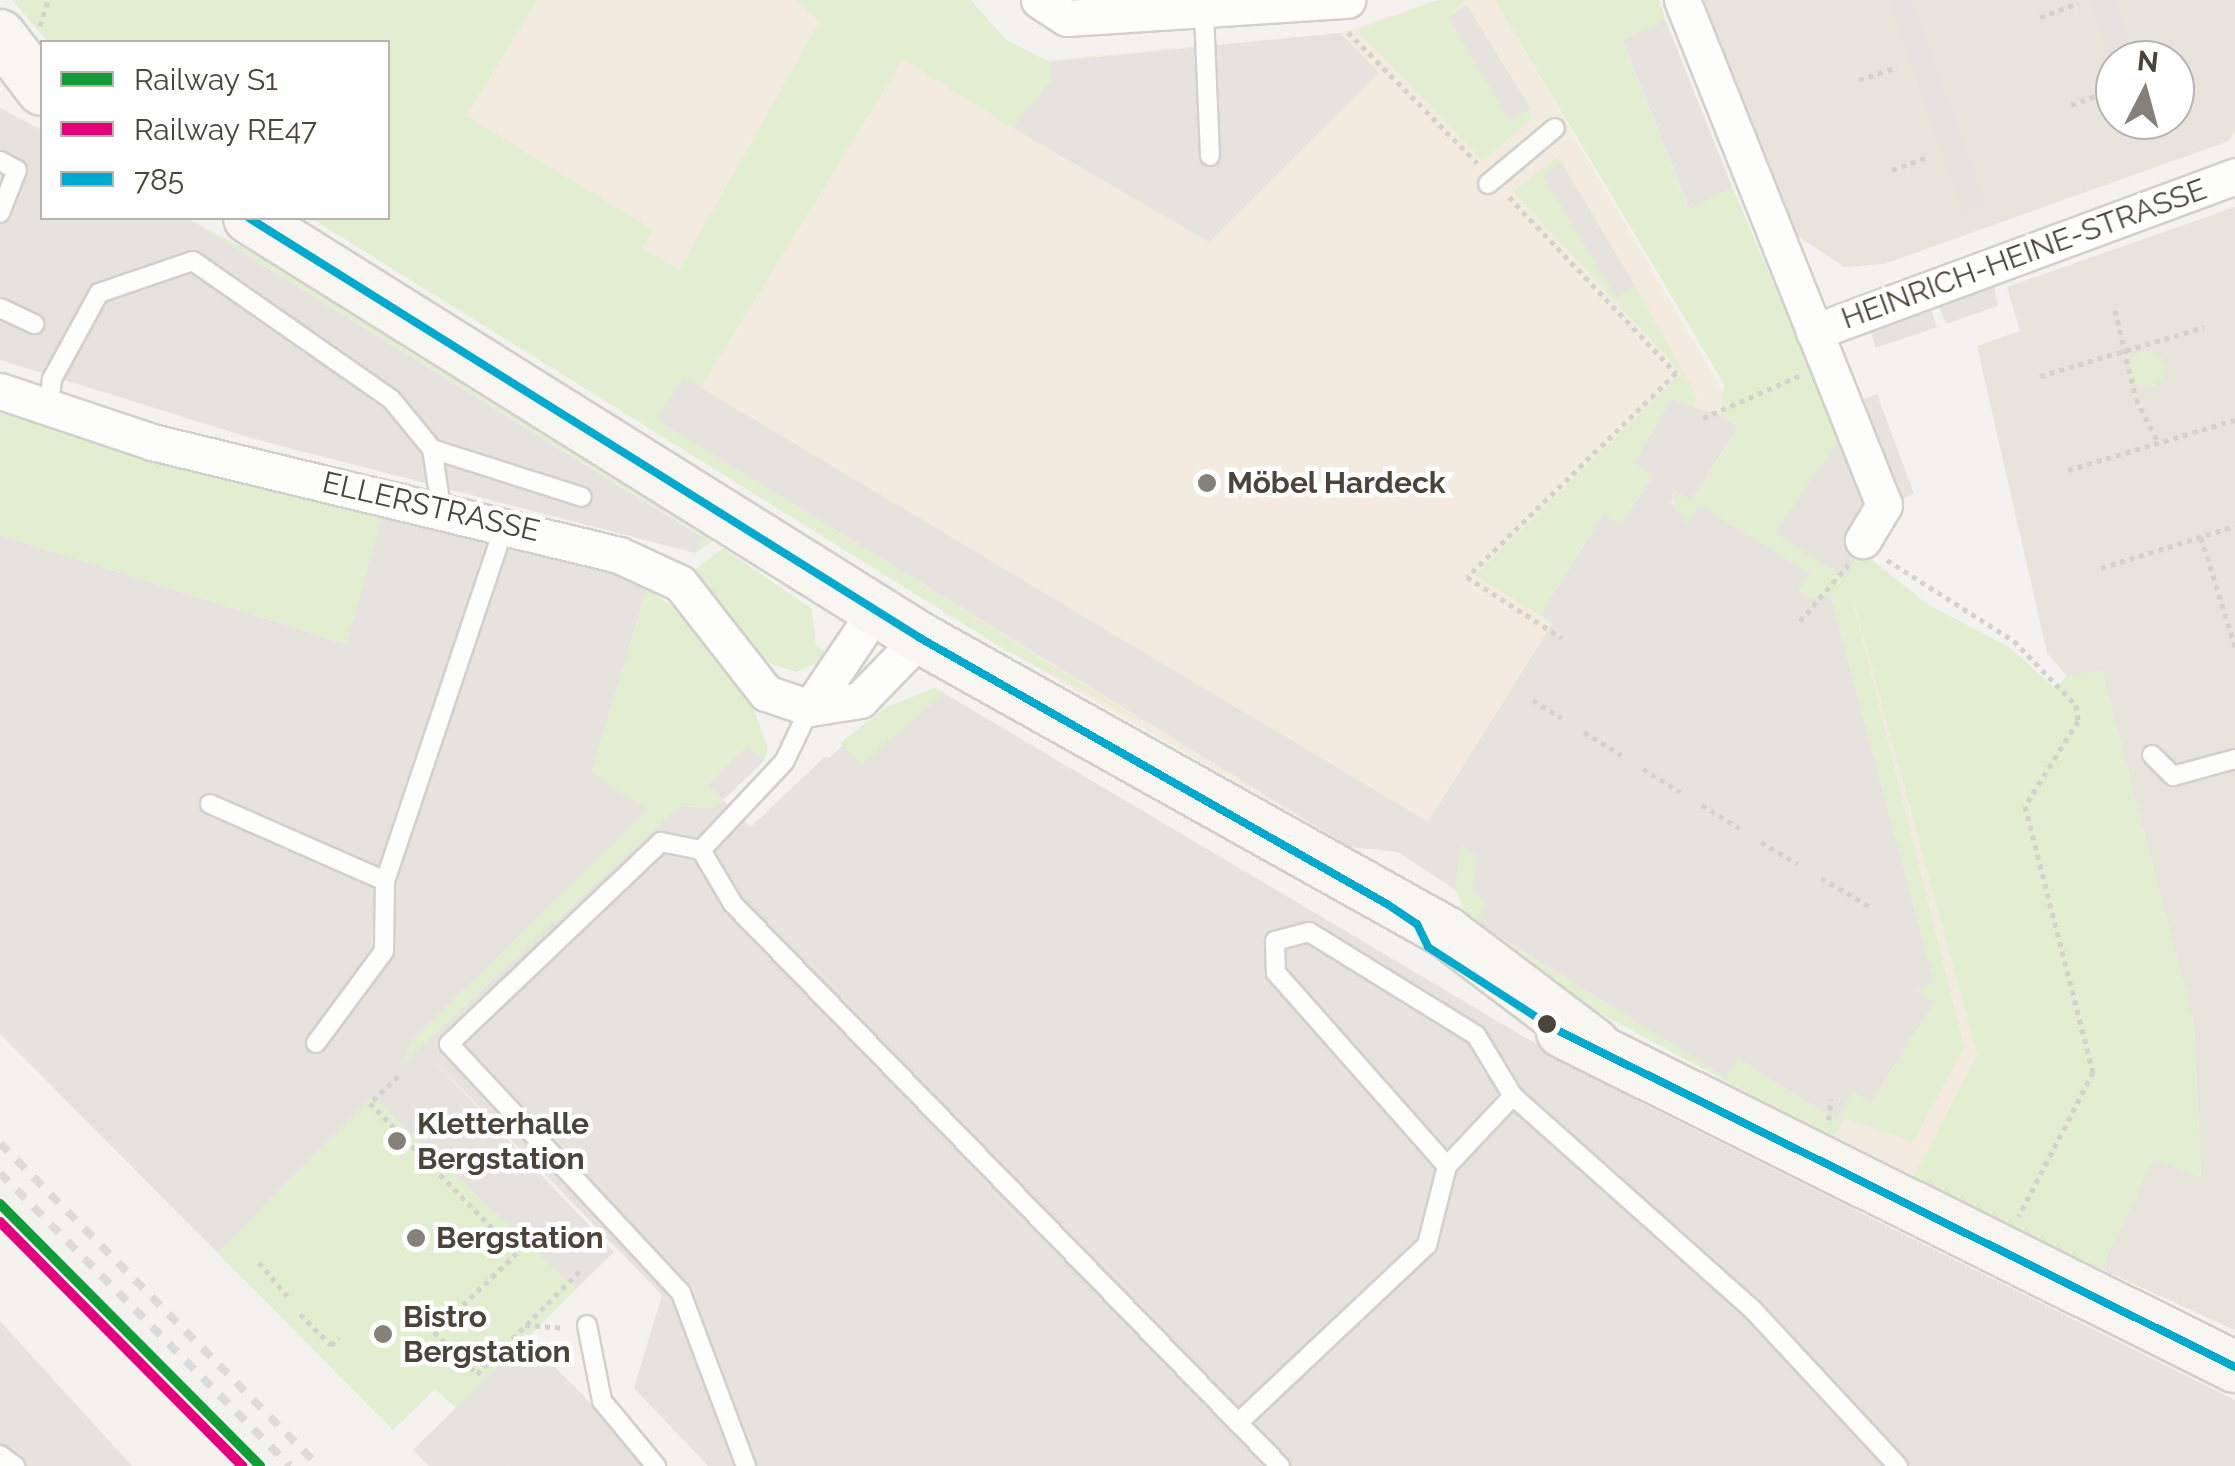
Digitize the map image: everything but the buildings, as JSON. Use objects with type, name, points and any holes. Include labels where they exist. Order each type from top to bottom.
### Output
[{"type":"main road","points":[[18,37],[40,86]]},
{"type":"main road","points":[[0,80],[40,99]]},
{"type":"main road","points":[[252,220],[920,638],[1416,924],[1492,962],[1594,1044],[2235,1367]]},
{"type":"street","points":[[1039,0],[1066,18],[1156,8],[1204,13],[1345,14]]},
{"type":"street","name":"HEINRICH-HEINE-STRASSE","points":[[1682,0],[1884,504],[1862,540]]},
{"type":"street","name":"HEINRICH-HEINE-STRASSE","points":[[1814,332],[2235,176]]},
{"type":"street","name":"ELLERSTRASSE","points":[[0,391],[152,442],[506,522],[680,583],[766,693],[810,708]]},
{"type":"street","points":[[810,708],[876,610]]},
{"type":"street","points":[[810,708],[860,700],[920,638]]},
{"type":"lane","points":[[1204,13],[1210,156]]},
{"type":"lane","points":[[1490,182],[1554,128]]},
{"type":"lane","points":[[0,162],[17,170],[0,213]]},
{"type":"lane","points":[[50,407],[52,378],[99,293],[193,261],[392,399],[432,448],[441,507]]},
{"type":"lane","points":[[0,308],[35,324]]},
{"type":"lane","points":[[432,448],[582,497]]},
{"type":"lane","points":[[316,1043],[384,951],[385,881],[506,522]]},
{"type":"lane","points":[[701,850],[784,762],[810,708]]},
{"type":"lane","points":[[2152,754],[2173,776],[2235,759]]},
{"type":"lane","points":[[210,804],[385,881]]},
{"type":"lane","points":[[746,1466],[681,1293],[449,1044],[661,842],[701,850],[733,904],[1280,1466]]},
{"type":"lane","points":[[1447,1166],[1276,973],[1275,941],[1308,932],[1476,1034],[1513,1096],[1752,1310],[1875,1446],[1898,1466]]},
{"type":"lane","points":[[1238,1422],[1427,1245],[1447,1166],[1513,1096]]},
{"type":"lane","points":[[587,1324],[602,1401],[656,1466]]},
{"type":"lane","points":[[1874,1466],[1875,1446]]},
{"type":"lane","points":[[0,1455],[15,1466]]},
{"type":"path","points":[[18,37],[48,0]]},
{"type":"path","points":[[2040,16],[2078,3]]},
{"type":"path","points":[[1345,14],[1490,182],[1676,373],[1467,577],[1562,638]]},
{"type":"path","points":[[1859,80],[1897,67]]},
{"type":"path","points":[[2072,105],[2095,96]]},
{"type":"path","points":[[1892,170],[1928,157]]},
{"type":"path","points":[[2115,310],[2121,352],[2158,442]]},
{"type":"path","points":[[2040,376],[2204,328]]},
{"type":"path","points":[[1704,418],[1810,371]]},
{"type":"path","points":[[2068,470],[2235,420]]},
{"type":"path","points":[[2101,568],[2235,526]]},
{"type":"path","points":[[2200,537],[2235,647]]},
{"type":"path","points":[[1862,540],[1929,595],[2014,641],[2076,705],[2078,720],[2025,806],[2093,1072],[2012,1227]]},
{"type":"path","points":[[1800,621],[1830,595]]},
{"type":"path","points":[[1533,700],[1562,718]]},
{"type":"path","points":[[1584,732],[1621,755]]},
{"type":"path","points":[[1643,768],[1680,792]]},
{"type":"path","points":[[1702,805],[1739,828]]},
{"type":"path","points":[[1761,842],[1798,864]]},
{"type":"path","points":[[1820,878],[1869,906]]},
{"type":"path","points":[[398,1076],[370,1103],[517,1253],[435,1332]]},
{"type":"path","points":[[259,1262],[287,1296]]},
{"type":"path","points":[[427,1325],[477,1374],[580,1270]]},
{"type":"path","points":[[300,1314],[331,1345],[339,1337]]},
{"type":"path","points":[[526,1325],[587,1324]]},
{"type":"shaded area","points":[[58,0],[971,0],[984,66],[1340,33],[1438,0],[1495,0],[1726,397],[1847,579],[1977,1054],[1912,1180],[1591,1008],[1468,919],[1464,896],[1398,852],[1350,847],[1073,689],[314,220],[390,220],[390,40],[48,40]]},
{"type":"shaded area","points":[[1704,0],[2235,0],[2235,131],[2229,141],[1884,264],[1845,267],[1796,235]]},
{"type":"shaded area","points":[[1889,0],[1912,0],[1986,204],[1962,213]]},
{"type":"shaded area","points":[[2090,0],[2115,0],[2129,40],[2104,40]]},
{"type":"shaded area","points":[[1467,5],[1531,109],[1510,121],[1448,17]]},
{"type":"shaded area","points":[[1666,21],[1732,187],[1690,211],[1622,39]]},
{"type":"shaded area","points":[[1340,33],[1379,73],[1209,242],[1013,128],[1051,80],[1049,62]]},
{"type":"shaded area","points":[[0,108],[40,129],[40,220],[190,220],[702,537],[695,553],[251,438],[0,360]]},
{"type":"shaded area","points":[[1562,163],[1635,286],[1616,298],[1543,176]]},
{"type":"shaded area","points":[[2235,207],[2235,1330],[2101,1269],[2153,1159],[2201,1177],[2194,1025],[2102,671],[2067,676],[2047,653],[1977,346],[2020,331],[2007,287]]},
{"type":"shaded area","points":[[1994,284],[1998,306],[1946,324],[1938,303]]},
{"type":"shaded area","points":[[1930,306],[1937,327],[1876,348],[1869,328]]},
{"type":"shaded area","points":[[683,377],[1428,822],[1552,624],[1540,615],[1603,514],[1621,524],[1653,475],[1634,463],[1672,399],[1721,416],[1738,427],[1692,500],[1674,490],[1671,503],[1687,523],[1699,505],[1810,573],[1799,591],[1809,599],[1830,594],[1934,982],[1914,989],[1934,1002],[1871,1103],[1852,1092],[1837,1121],[1738,1059],[1725,1077],[1476,922],[1486,905],[1472,889],[1477,856],[1460,845],[1455,889],[1398,852],[1350,847],[657,420]]},
{"type":"shaded area","points":[[1877,394],[1914,494],[1896,501],[1857,402]]},
{"type":"shaded area","points":[[1840,438],[1873,513],[1847,579],[1775,533]]},
{"type":"shaded area","points":[[382,516],[597,566],[647,588],[592,771],[648,810],[410,1043],[404,1064],[218,1253],[0,1034],[0,535],[346,644]]},
{"type":"shaded area","points":[[937,689],[1602,1083],[2235,1400],[2235,1466],[708,1466],[634,1388],[662,1295],[421,1047],[679,806],[714,808],[723,800],[750,827],[887,707]]},
{"type":"shaded area","points":[[748,746],[764,761],[723,800],[708,784]]},
{"type":"shaded area","points":[[826,756],[841,771],[782,823],[768,810]]},
{"type":"shaded area","points":[[421,1047],[614,1252],[576,1289],[372,1096]]},
{"type":"shaded area","points":[[0,1321],[132,1466],[0,1466]]},
{"type":"shaded area","points":[[526,1339],[581,1393],[507,1466],[429,1466],[413,1450]]},
{"type":"shaded area","points":[[581,1393],[646,1466],[507,1466]]},
{"type":"green space","points":[[12,0],[537,0],[466,116],[653,230],[642,248],[679,270],[820,21],[794,0],[971,0],[1005,39],[1049,62],[1051,81],[1013,128],[903,59],[701,387],[683,378],[677,432],[1146,724],[1002,648],[314,220],[390,220],[390,40],[46,40]]},
{"type":"green space","points":[[1438,0],[1464,0],[1448,18],[1511,120],[1531,109],[1530,120],[1483,161],[1357,30]]},
{"type":"green space","points":[[1495,0],[1659,0],[1666,21],[1622,40],[1689,210],[1732,187],[1840,438],[1775,534],[1864,553],[1927,604],[2009,647],[2055,688],[2067,676],[2102,671],[2194,1025],[2201,1178],[2153,1159],[2101,1269],[1912,1180],[1977,1054],[1848,581],[1964,1047],[1913,1142],[1845,1118],[1832,1139],[1591,1008],[1468,919],[1455,889],[1459,844],[1477,855],[1478,898],[1487,905],[1476,923],[1725,1077],[1737,1059],[1836,1121],[1852,1092],[1872,1103],[1934,1002],[1913,988],[1934,981],[1830,594],[1809,599],[1799,592],[1810,574],[1699,505],[1687,523],[1676,515],[1674,489],[1693,500],[1738,428],[1721,416],[1724,384]]},
{"type":"green space","points":[[1557,158],[1562,163],[1544,176],[1616,298],[1635,286],[1697,397],[1691,409],[1672,399],[1634,462],[1653,474],[1620,524],[1602,514],[1540,615],[1475,575],[1682,373],[1513,191]]},
{"type":"green space","points":[[190,220],[260,257],[713,541],[695,553],[702,536]]},
{"type":"green space","points":[[2147,351],[2160,356],[2165,369],[2160,382],[2147,387],[2134,382],[2129,369],[2134,356]]},
{"type":"green space","points":[[0,407],[133,455],[382,516],[347,644],[0,535]]},
{"type":"green space","points":[[723,548],[812,609],[816,646],[827,653],[821,661],[796,672],[766,662],[693,571]]},
{"type":"green space","name":"Bergstation","points":[[647,588],[681,613],[755,712],[768,749],[764,761],[749,747],[708,783],[723,800],[715,808],[679,806],[421,1047],[614,1252],[456,1408],[435,1389],[393,1430],[218,1253],[404,1064],[410,1043],[647,811],[592,772]]},
{"type":"green space","points":[[934,688],[945,692],[861,765],[840,743],[887,707]]},
{"type":"railway","points":[[0,1143],[319,1466]]},
{"type":"railway","points":[[0,1173],[290,1466]]},
{"type":"rail line","name":"S1","points":[[0,1204],[260,1466]]},
{"type":"rail line","name":"RE47","points":[[0,1222],[242,1466]]},
{"type":"transit line","name":"785","points":[[252,220],[920,638],[1387,904],[1417,924],[1428,947],[1553,1028],[2235,1367]]},
{"type":"place","name":"Möbel Hardeck","points":[[1207,483]]},
{"type":"place","name":"Kletterhalle Bergstation","points":[[397,1141]]},
{"type":"place","name":"Bergstation","points":[[416,1238]]},
{"type":"place","name":"Bistro Bergstation","points":[[383,1334]]}]
